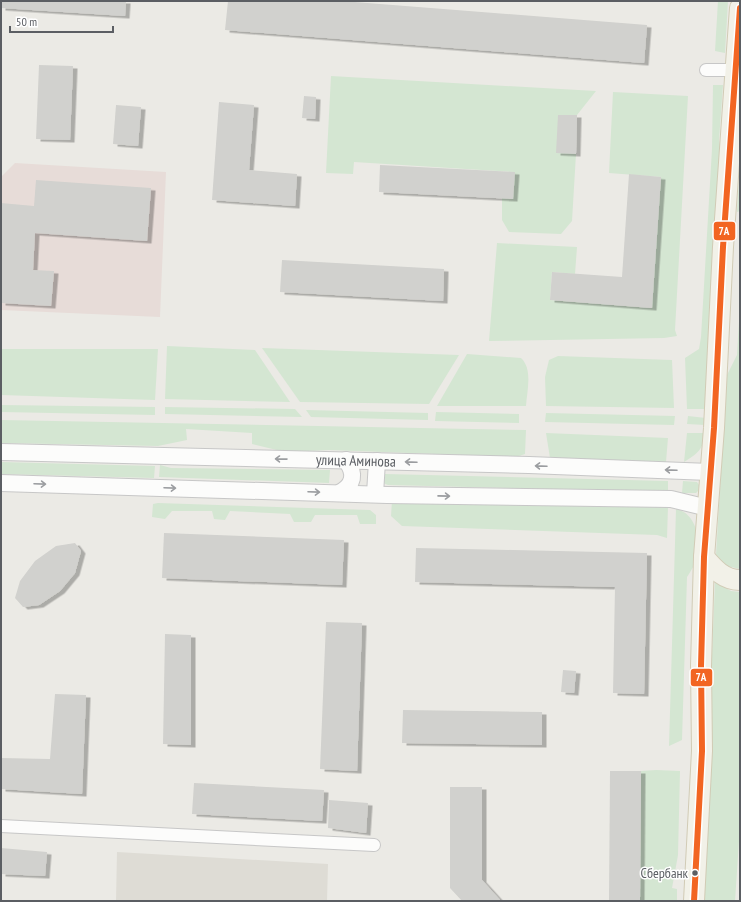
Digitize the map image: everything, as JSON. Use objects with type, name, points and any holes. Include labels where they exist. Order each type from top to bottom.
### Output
[{"type":"main road","points":[[694,901],[702,751],[701,666],[704,557],[723,247],[740,8]]},
{"type":"main road","points":[[723,247],[731,236],[740,229]]},
{"type":"main road","points":[[704,557],[724,576],[734,580],[740,580]]},
{"type":"street","points":[[706,70],[735,70]]},
{"type":"street","name":"улица Аминова","points":[[1,452],[346,460],[710,472]]},
{"type":"street","points":[[339,493],[348,488],[353,478],[351,468],[346,460]]},
{"type":"street","points":[[375,494],[377,461]]},
{"type":"street","points":[[1,483],[375,494],[671,499],[708,508]]},
{"type":"street","points":[[1,826],[374,845]]},
{"type":"shaded area","points":[[15,163],[166,172],[160,317],[1,310],[1,177]]},
{"type":"shaded area","points":[[117,852],[328,864],[327,901],[116,901]]},
{"type":"green space","points":[[718,1],[728,1],[725,53],[715,51]]},
{"type":"green space","points":[[331,76],[596,91],[577,115],[559,115],[576,154],[572,221],[561,234],[509,232],[502,220],[502,198],[513,199],[514,172],[354,162],[353,174],[326,173]]},
{"type":"green space","points":[[713,85],[723,85],[719,140],[723,164],[706,409],[687,409],[685,358],[699,349],[701,337],[712,149]]},
{"type":"green space","points":[[613,92],[688,96],[675,330],[677,336],[664,338],[489,341],[497,243],[577,247],[575,274],[552,272],[550,300],[651,308],[661,177],[609,173]]},
{"type":"green space","points":[[740,166],[740,211],[737,212]]},
{"type":"green space","points":[[740,305],[740,569],[727,566],[716,555],[727,375],[737,355]]},
{"type":"green space","points":[[167,346],[255,350],[290,402],[165,399]]},
{"type":"green space","points":[[262,348],[459,355],[429,404],[300,402]]},
{"type":"green space","points":[[1,349],[158,349],[155,400],[1,395]]},
{"type":"green space","points":[[467,354],[521,358],[525,363],[528,374],[526,406],[437,406]]},
{"type":"green space","points":[[558,356],[672,360],[674,408],[546,406],[545,377],[549,360]]},
{"type":"green space","points":[[1,405],[155,407],[155,415],[1,412]]},
{"type":"green space","points":[[165,407],[295,409],[302,417],[165,414]]},
{"type":"green space","points":[[306,410],[428,413],[428,420],[311,417]]},
{"type":"green space","points":[[436,412],[519,414],[519,423],[435,421]]},
{"type":"green space","points":[[546,413],[675,416],[674,425],[545,422]]},
{"type":"green space","points":[[688,416],[706,418],[705,425],[687,424]]},
{"type":"green space","points":[[1,420],[526,430],[525,454],[516,457],[329,450],[285,452],[252,444],[252,433],[186,429],[187,440],[158,446],[1,443]]},
{"type":"green space","points":[[546,433],[668,438],[666,462],[550,458]]},
{"type":"green space","points":[[687,433],[705,433],[703,443],[699,450],[684,462]]},
{"type":"green space","points":[[1,462],[155,466],[154,478],[1,474]]},
{"type":"green space","points":[[160,465],[171,468],[330,470],[329,483],[159,477]]},
{"type":"green space","points":[[385,474],[668,481],[668,492],[388,485],[383,483],[383,476]]},
{"type":"green space","points":[[683,481],[697,482],[699,485],[698,491],[696,493],[682,493]]},
{"type":"green space","points":[[392,501],[668,507],[667,538],[657,535],[402,526],[391,516]]},
{"type":"green space","points":[[153,504],[370,510],[376,515],[376,524],[360,524],[357,515],[315,515],[311,522],[294,522],[290,514],[230,511],[225,520],[214,519],[212,511],[172,511],[165,519],[152,517]]},
{"type":"green space","points":[[676,509],[683,511],[696,528],[698,550],[696,562],[687,577],[682,740],[669,746]]},
{"type":"green space","points":[[715,582],[731,591],[740,592],[740,826],[735,901],[702,901]]},
{"type":"green space","points":[[641,771],[680,771],[678,855],[672,888],[677,889],[677,901],[640,901]]},
{"type":"building","points":[[1,1],[126,1],[125,16],[1,8]]},
{"type":"building","points":[[228,1],[342,1],[647,25],[644,63],[225,30]]},
{"type":"building","points":[[39,65],[73,66],[70,140],[36,139]]},
{"type":"building","points":[[304,96],[316,97],[315,119],[302,118]]},
{"type":"building","points":[[219,102],[254,105],[249,170],[297,174],[295,206],[212,200]]},
{"type":"building","points":[[116,105],[141,107],[138,146],[113,144]]},
{"type":"building","points":[[558,115],[577,115],[576,154],[556,153]]},
{"type":"building","points":[[380,165],[515,172],[513,199],[379,192]]},
{"type":"building","points":[[629,174],[661,177],[652,308],[550,300],[552,272],[622,277]]},
{"type":"building","points":[[36,180],[151,188],[147,241],[35,233],[33,270],[54,271],[51,306],[1,303],[1,203],[34,206]]},
{"type":"building","points":[[282,260],[444,269],[443,301],[280,292]]},
{"type":"building","points":[[164,533],[344,540],[342,585],[162,578]]},
{"type":"building","points":[[75,543],[81,551],[75,573],[60,591],[39,605],[23,607],[15,598],[20,581],[35,561],[56,546]]},
{"type":"building","points":[[416,548],[647,553],[644,694],[613,693],[615,587],[415,582]]},
{"type":"building","points":[[326,622],[362,623],[357,771],[320,769]]},
{"type":"building","points":[[165,634],[191,635],[191,745],[163,744]]},
{"type":"building","points":[[563,670],[576,671],[574,693],[561,692]]},
{"type":"building","points":[[55,694],[86,695],[82,794],[1,789],[1,758],[50,759]]},
{"type":"building","points":[[403,710],[542,712],[542,745],[402,743]]},
{"type":"building","points":[[610,771],[641,771],[640,901],[609,901]]},
{"type":"building","points":[[194,783],[324,790],[322,821],[192,814]]},
{"type":"building","points":[[450,787],[482,787],[482,880],[501,901],[462,901],[450,888]]},
{"type":"building","points":[[329,800],[368,803],[366,833],[328,828]]},
{"type":"building","points":[[1,848],[47,852],[45,876],[1,874]]},
{"type":"transit line","name":"7А","points":[[694,901],[702,751],[701,666],[704,557],[714,428],[723,247],[740,8]]},
{"type":"place","name":"Сбербанк","points":[[695,873]]}]
